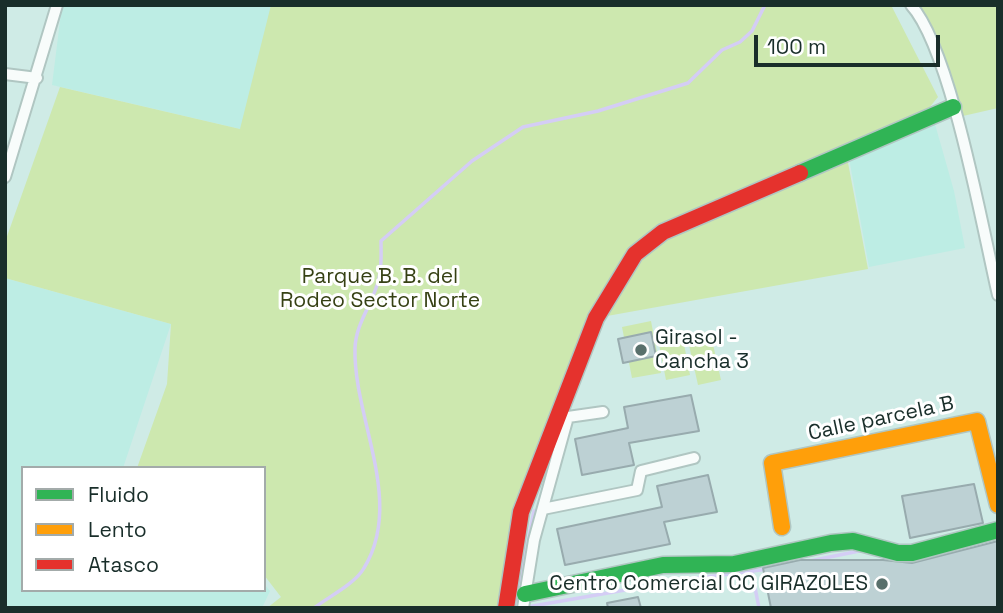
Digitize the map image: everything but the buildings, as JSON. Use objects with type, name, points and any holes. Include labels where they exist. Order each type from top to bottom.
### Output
[{"type":"street","points":[[5,177],[58,5]]},
{"type":"street","points":[[915,7],[935,49],[953,107],[998,295]]},
{"type":"street","points":[[5,74],[37,78]]},
{"type":"street","points":[[506,608],[521,512],[596,318],[635,254],[647,242],[663,233],[919,119],[953,107]]},
{"type":"street","points":[[603,412],[568,416],[534,540],[524,601],[663,565],[734,564],[831,543],[853,541],[898,553],[912,553],[998,530]]},
{"type":"street","name":"Calle parcela B","points":[[782,527],[772,463],[977,421],[998,505]]},
{"type":"street","points":[[543,509],[637,490],[641,471],[694,457]]},
{"type":"shaded area","points":[[62,5],[270,5],[270,8],[272,5],[403,5],[240,129],[52,85]]},
{"type":"shaded area","points":[[933,117],[954,191],[965,248],[869,267],[848,153]]},
{"type":"shaded area","points":[[5,278],[171,324],[124,466],[21,466],[21,592],[266,592],[266,586],[270,591],[262,608],[5,608]]},
{"type":"green space","name":"Parque B. B. del Rodeo Sector Norte","points":[[271,5],[891,5],[938,97],[920,119],[846,152],[868,269],[596,318],[524,522],[506,608],[267,608],[281,597],[266,578],[266,466],[138,466],[167,384],[171,324],[5,278],[5,242],[60,87],[240,129]]},
{"type":"green space","points":[[925,5],[998,5],[998,108],[963,116],[920,8]]},
{"type":"green space","name":"Girasol - Cancha 3","points":[[651,321],[661,373],[632,378],[622,327]]},
{"type":"green space","points":[[710,331],[721,380],[698,385],[687,336]]},
{"type":"green space","points":[[682,334],[690,375],[666,380],[658,339]]},
{"type":"waterway","points":[[314,608],[360,574],[375,542],[380,515],[379,487],[356,375],[355,348],[358,329],[379,278],[381,241],[472,161],[523,127],[598,111],[688,83],[722,50],[740,42],[752,31],[765,5]]},
{"type":"waterway","points":[[515,608],[534,511]]},
{"type":"waterway","points":[[810,561],[864,550]]},
{"type":"waterway","points":[[887,558],[900,562],[921,561]]},
{"type":"waterway","points":[[527,607],[683,580],[768,569]]},
{"type":"waterway","points":[[752,572],[759,608]]},
{"type":"traffic: fast","points":[[800,173],[953,107]]},
{"type":"traffic: fast","points":[[525,594],[663,565],[734,564],[831,543],[853,541],[898,553],[912,553],[998,530]]},
{"type":"traffic: slow","points":[[782,527],[772,463],[977,421],[998,505]]},
{"type":"traffic: jam","points":[[506,608],[521,512],[596,318],[635,254],[663,232],[800,173]]},
{"type":"place","name":"Girasol - Cancha 3","points":[[641,350]]},
{"type":"place","name":"Centro Comercial CC GIRAZOLES","points":[[882,584]]}]
